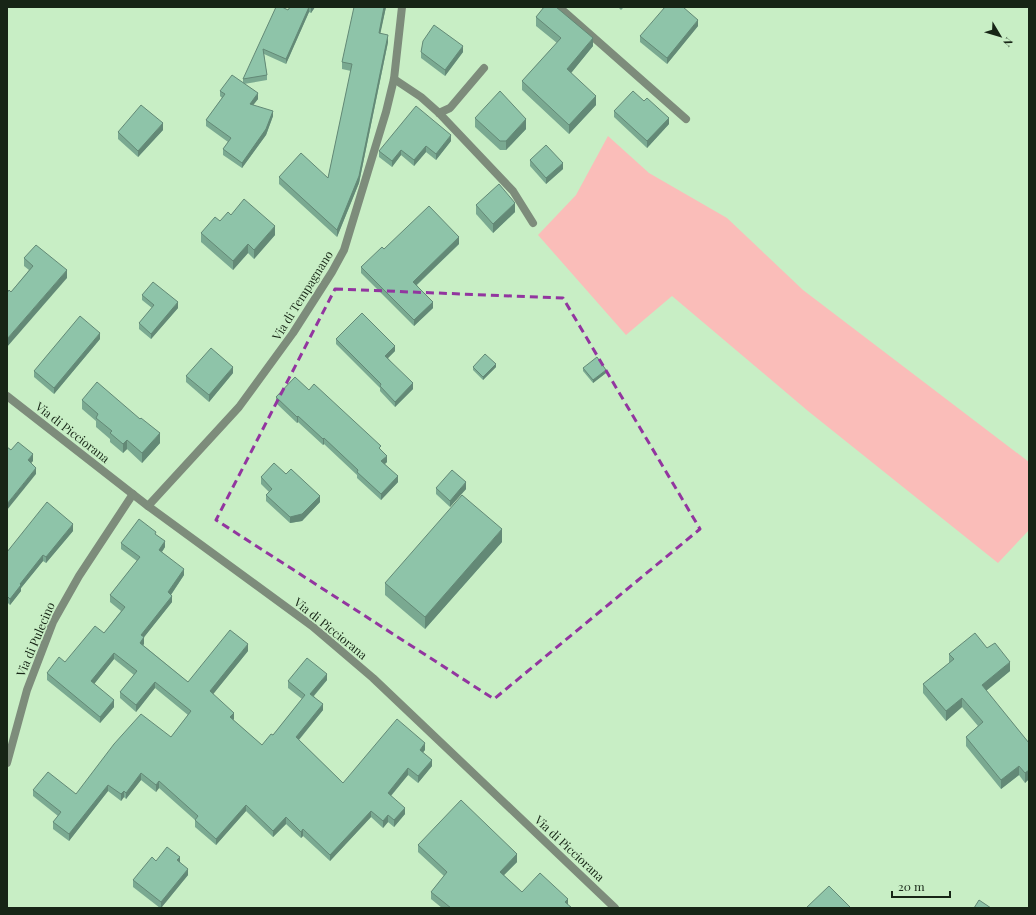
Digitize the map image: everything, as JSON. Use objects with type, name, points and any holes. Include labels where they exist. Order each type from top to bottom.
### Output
[{"type":"street","name":"Via di Tempagnano","points":[[148,506],[239,407],[285,344],[332,272],[344,250],[386,112],[394,79],[402,7]]},
{"type":"street","points":[[559,7],[686,119]]},
{"type":"street","points":[[439,114],[450,108],[484,68]]},
{"type":"street","points":[[394,79],[421,97],[439,114],[513,191],[533,223]]},
{"type":"street","name":"Via di Picciorana","points":[[7,396],[148,506],[312,626],[373,678],[615,908]]},
{"type":"street","name":"Via di Pulecino","points":[[7,763],[27,690],[53,622],[79,576],[133,494]]},
{"type":"highlighted area","points":[[335,289],[563,298],[700,529],[494,699],[216,520]]},
{"type":"shaded area","points":[[608,136],[649,173],[727,218],[803,290],[1029,462],[1029,530],[998,563],[808,411],[672,296],[626,335],[538,235],[576,195]]},
{"type":"building","points":[[276,7],[282,7],[288,10],[290,7],[309,7],[286,59],[263,49],[267,75],[243,79]]},
{"type":"building","points":[[354,7],[384,7],[379,33],[388,35],[359,176],[337,230],[279,177],[301,153],[328,178],[352,64],[342,62]]},
{"type":"building","points":[[544,7],[556,7],[593,38],[567,69],[596,96],[569,125],[522,81],[561,38],[536,17]]},
{"type":"building","points":[[665,7],[683,7],[698,20],[667,58],[640,36]]},
{"type":"building","points":[[434,25],[463,46],[445,70],[421,52],[423,41]]},
{"type":"building","points":[[232,75],[258,93],[250,104],[273,111],[266,129],[242,163],[223,149],[231,138],[206,120],[225,94],[220,91]]},
{"type":"building","points":[[500,91],[526,119],[506,141],[500,141],[475,118]]},
{"type":"building","points":[[633,91],[644,101],[647,98],[669,118],[647,141],[614,111]]},
{"type":"building","points":[[141,105],[163,123],[138,151],[118,132]]},
{"type":"building","points":[[416,106],[451,135],[436,154],[426,146],[414,160],[401,150],[392,161],[379,151]]},
{"type":"building","points":[[546,145],[563,163],[546,178],[530,160]]},
{"type":"building","points":[[499,184],[515,203],[493,224],[476,205]]},
{"type":"building","points":[[244,199],[275,226],[254,250],[248,244],[233,261],[201,233],[215,217],[220,221],[228,212],[231,215]]},
{"type":"building","points":[[429,206],[459,237],[413,282],[433,302],[414,320],[361,267],[382,247],[384,249]]},
{"type":"building","points":[[36,245],[67,270],[7,339],[7,293],[9,290],[11,292],[33,266],[24,258]]},
{"type":"building","points":[[153,282],[178,302],[151,334],[139,323],[154,305],[142,295]]},
{"type":"building","points":[[362,313],[395,346],[385,356],[413,383],[395,402],[380,386],[381,384],[336,339]]},
{"type":"building","points":[[80,316],[100,333],[54,388],[34,371]]},
{"type":"building","points":[[211,348],[233,367],[209,395],[186,376]]},
{"type":"building","points":[[485,354],[496,364],[483,377],[473,367]]},
{"type":"building","points":[[597,357],[606,370],[593,380],[583,368]]},
{"type":"building","points":[[295,377],[309,390],[314,384],[381,446],[379,448],[387,456],[381,461],[398,476],[381,494],[324,438],[323,439],[298,416],[297,417],[276,397]]},
{"type":"building","points":[[97,382],[140,419],[141,418],[160,433],[142,453],[127,440],[123,444],[110,433],[112,431],[96,418],[98,414],[82,400]]},
{"type":"building","points":[[18,442],[33,454],[28,460],[36,468],[7,504],[7,447],[11,450]]},
{"type":"building","points":[[274,463],[286,474],[291,469],[320,496],[302,514],[290,517],[266,495],[272,489],[261,477]]},
{"type":"building","points":[[452,470],[466,482],[450,501],[436,488]]},
{"type":"building","points":[[462,495],[502,529],[425,617],[385,583]]},
{"type":"building","points":[[47,502],[73,524],[46,557],[43,555],[10,599],[7,596],[7,552]]},
{"type":"building","points":[[139,519],[165,541],[159,550],[184,569],[168,592],[172,596],[141,635],[144,637],[140,643],[188,682],[230,630],[248,644],[210,691],[234,713],[230,717],[262,745],[271,734],[273,735],[305,695],[288,681],[307,658],[327,674],[310,694],[323,704],[296,737],[343,783],[397,719],[425,743],[420,750],[432,760],[418,776],[408,768],[388,793],[405,808],[394,820],[388,815],[383,821],[371,811],[330,855],[303,829],[301,832],[286,817],[273,831],[246,805],[216,839],[195,820],[198,816],[159,781],[156,785],[141,773],[126,793],[124,791],[121,794],[108,785],[69,834],[53,822],[61,812],[33,790],[48,772],[76,794],[114,744],[141,714],[171,737],[191,711],[155,682],[136,705],[120,692],[137,671],[114,653],[91,681],[114,700],[100,717],[47,673],[59,657],[65,662],[95,626],[104,633],[125,607],[110,595],[140,557],[121,543]]},
{"type":"building","points":[[975,633],[987,648],[995,643],[1010,662],[982,685],[1029,743],[1029,770],[1025,773],[1019,766],[1001,780],[966,737],[983,722],[962,698],[946,711],[923,684],[954,659],[949,654]]},
{"type":"building","points":[[461,800],[517,854],[500,872],[522,892],[540,873],[568,899],[565,902],[572,908],[451,908],[431,892],[447,872],[418,845]]},
{"type":"building","points":[[167,847],[180,857],[177,860],[188,869],[161,902],[133,880],[152,857],[156,861]]},
{"type":"building","points":[[829,886],[851,908],[806,908]]},
{"type":"building","points":[[979,900],[991,908],[974,908]]}]
